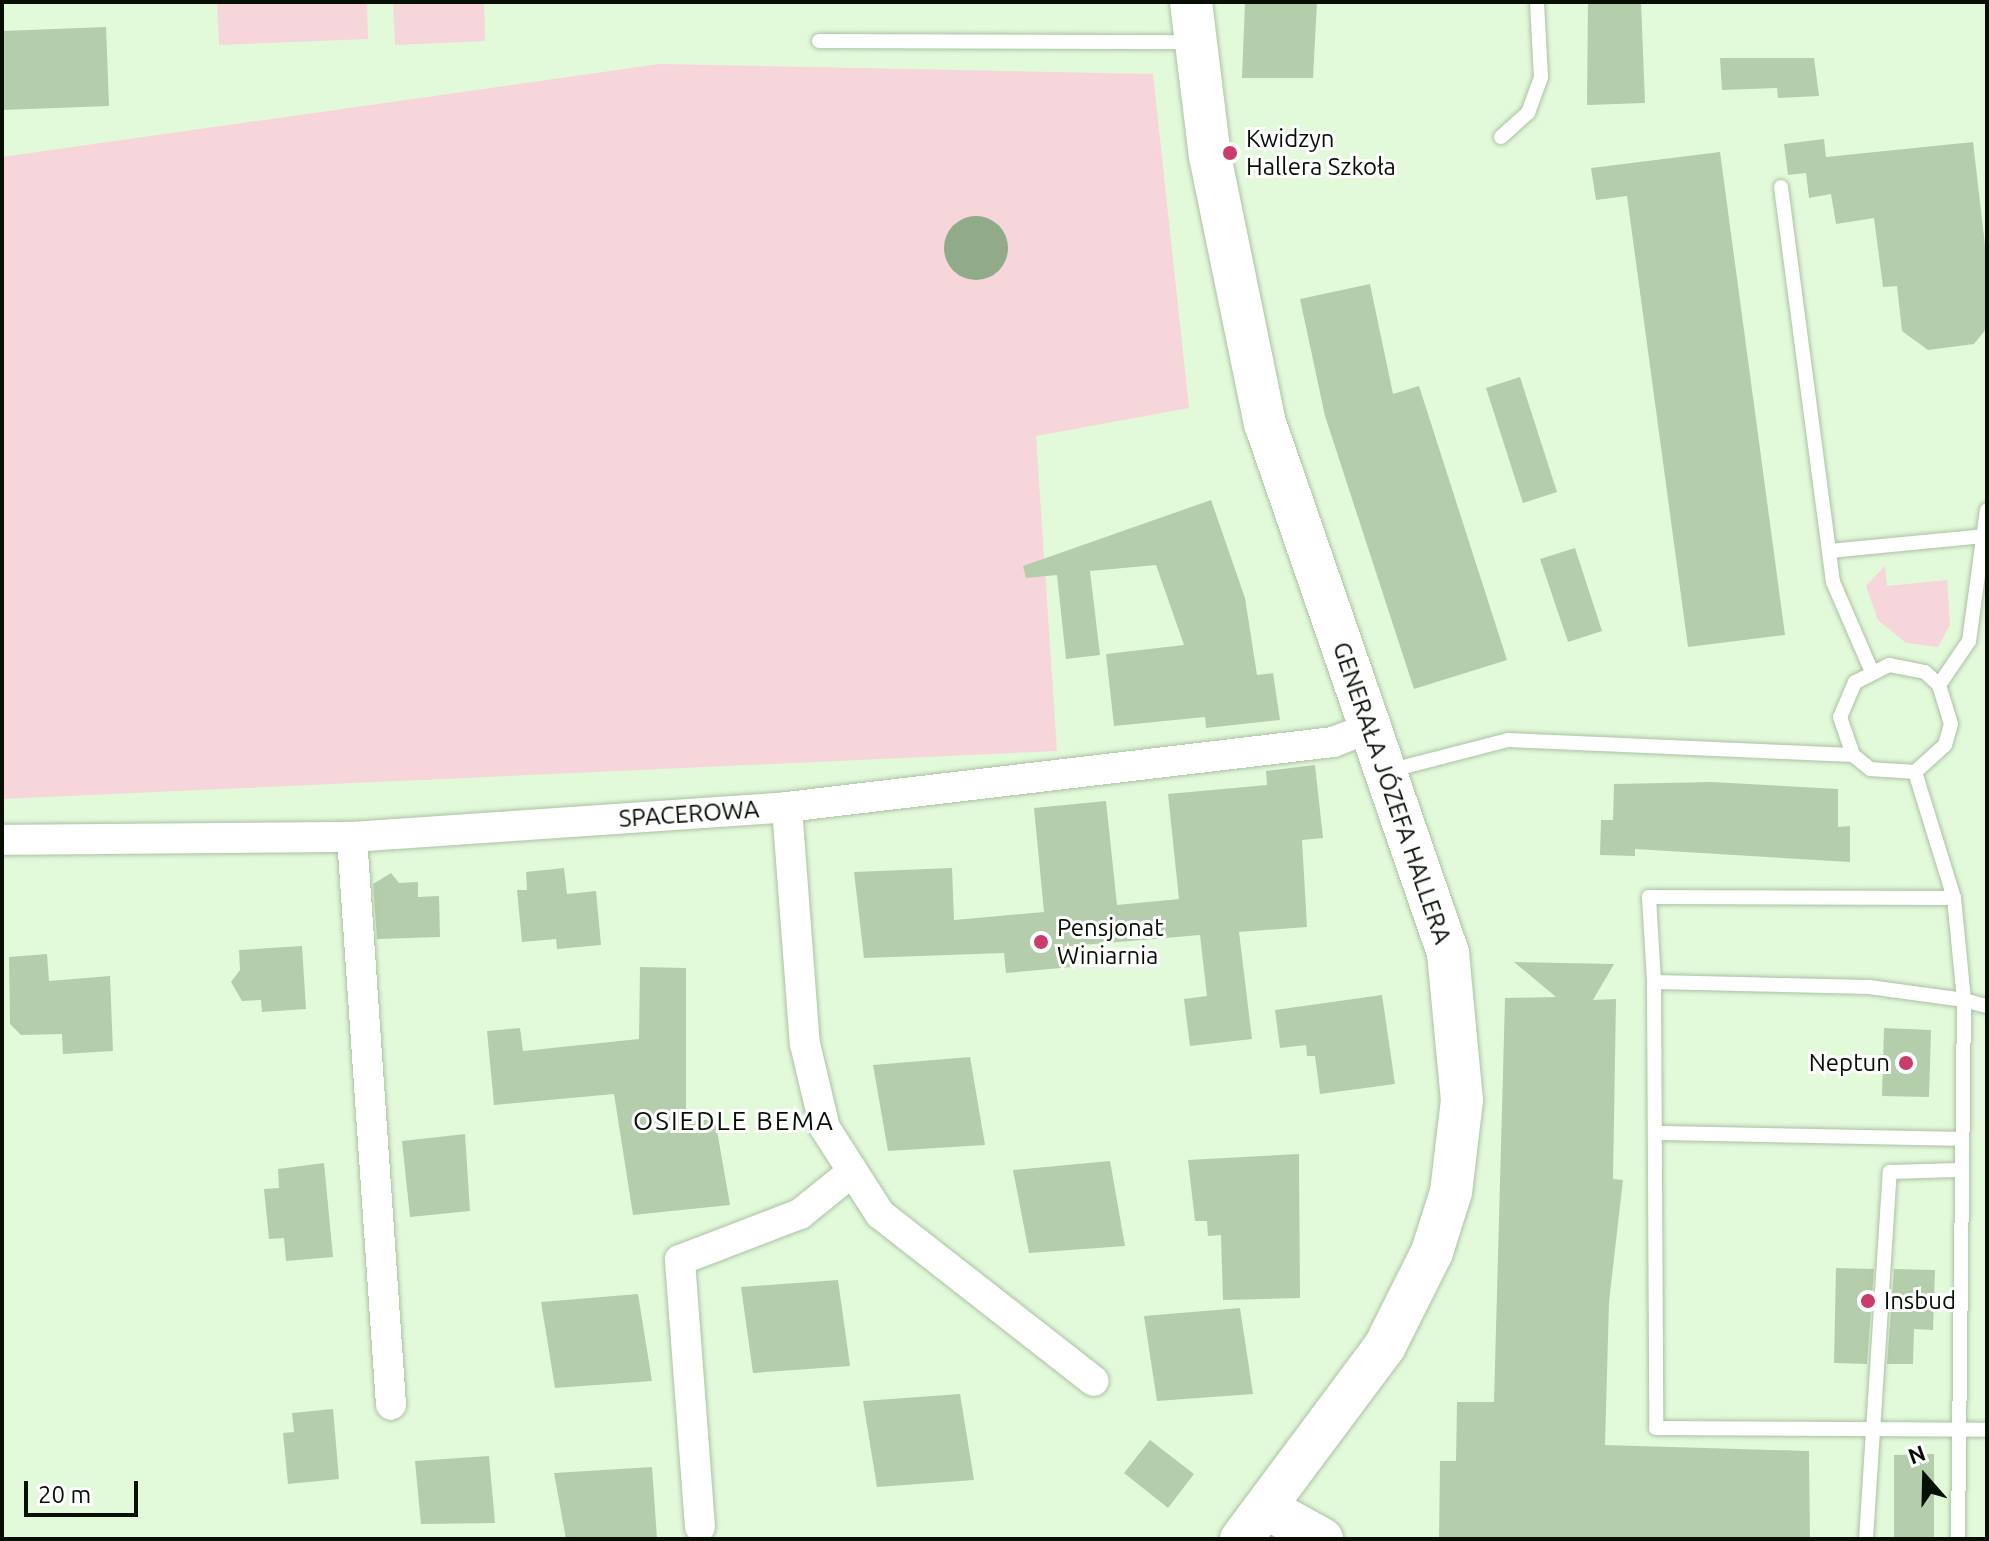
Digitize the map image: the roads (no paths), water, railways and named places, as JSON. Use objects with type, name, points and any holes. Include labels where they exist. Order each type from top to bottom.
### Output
[{"type":"street","name":"GENERAŁA JÓZEFA HALLERA","points":[[1192,22],[1265,423],[1370,728],[1388,771],[1448,953],[1458,1010],[1462,1100],[1451,1192],[1432,1252],[1385,1346],[1254,1524]]},
{"type":"street","name":"SPACEROWA","points":[[2,840],[352,837],[787,807],[1333,742],[1370,728]]},
{"type":"street","points":[[787,807],[805,1044],[825,1128],[880,1214],[1094,1381]]},
{"type":"street","points":[[352,837],[391,1405]]},
{"type":"street","points":[[700,1527],[680,1260],[800,1214],[852,1172]]},
{"type":"street","points":[[1254,1524],[1322,1539]]},
{"type":"lane","points":[[1501,137],[1528,113],[1541,77],[1537,2]]},
{"type":"lane","points":[[819,41],[1192,22]]},
{"type":"lane","points":[[1781,187],[1829,551],[1843,612],[1871,670]]},
{"type":"lane","points":[[1939,685],[1969,641],[1987,510]]},
{"type":"lane","points":[[1829,551],[1984,536]]},
{"type":"lane","points":[[1908,666],[1939,685],[1951,724],[1945,745],[1915,772],[1870,769],[1853,755],[1840,717],[1844,698],[1871,670],[1908,666]]},
{"type":"lane","points":[[1388,771],[1508,740],[1853,755]]},
{"type":"lane","points":[[1915,772],[1954,898],[1964,1000],[1958,1170],[1958,1539]]},
{"type":"lane","points":[[1954,898],[1649,897],[1654,982],[1656,1133],[1656,1428],[1987,1430]]},
{"type":"lane","points":[[1654,982],[1869,987],[1987,1006]]},
{"type":"lane","points":[[1656,1133],[1959,1139]]},
{"type":"lane","points":[[1866,1539],[1890,1172],[1958,1170]]},
{"type":"place","name":"Kwidzyn Hallera Szkoła","points":[[1230,153]]},
{"type":"place","name":"Pensjonat Winiarnia","points":[[1041,942]]},
{"type":"place","name":"Neptun","points":[[1906,1063]]},
{"type":"place","name":"Insbud","points":[[1868,1301]]},
{"type":"district","name":"OSIEDLE BEMA","points":[[734,1121]]}]
